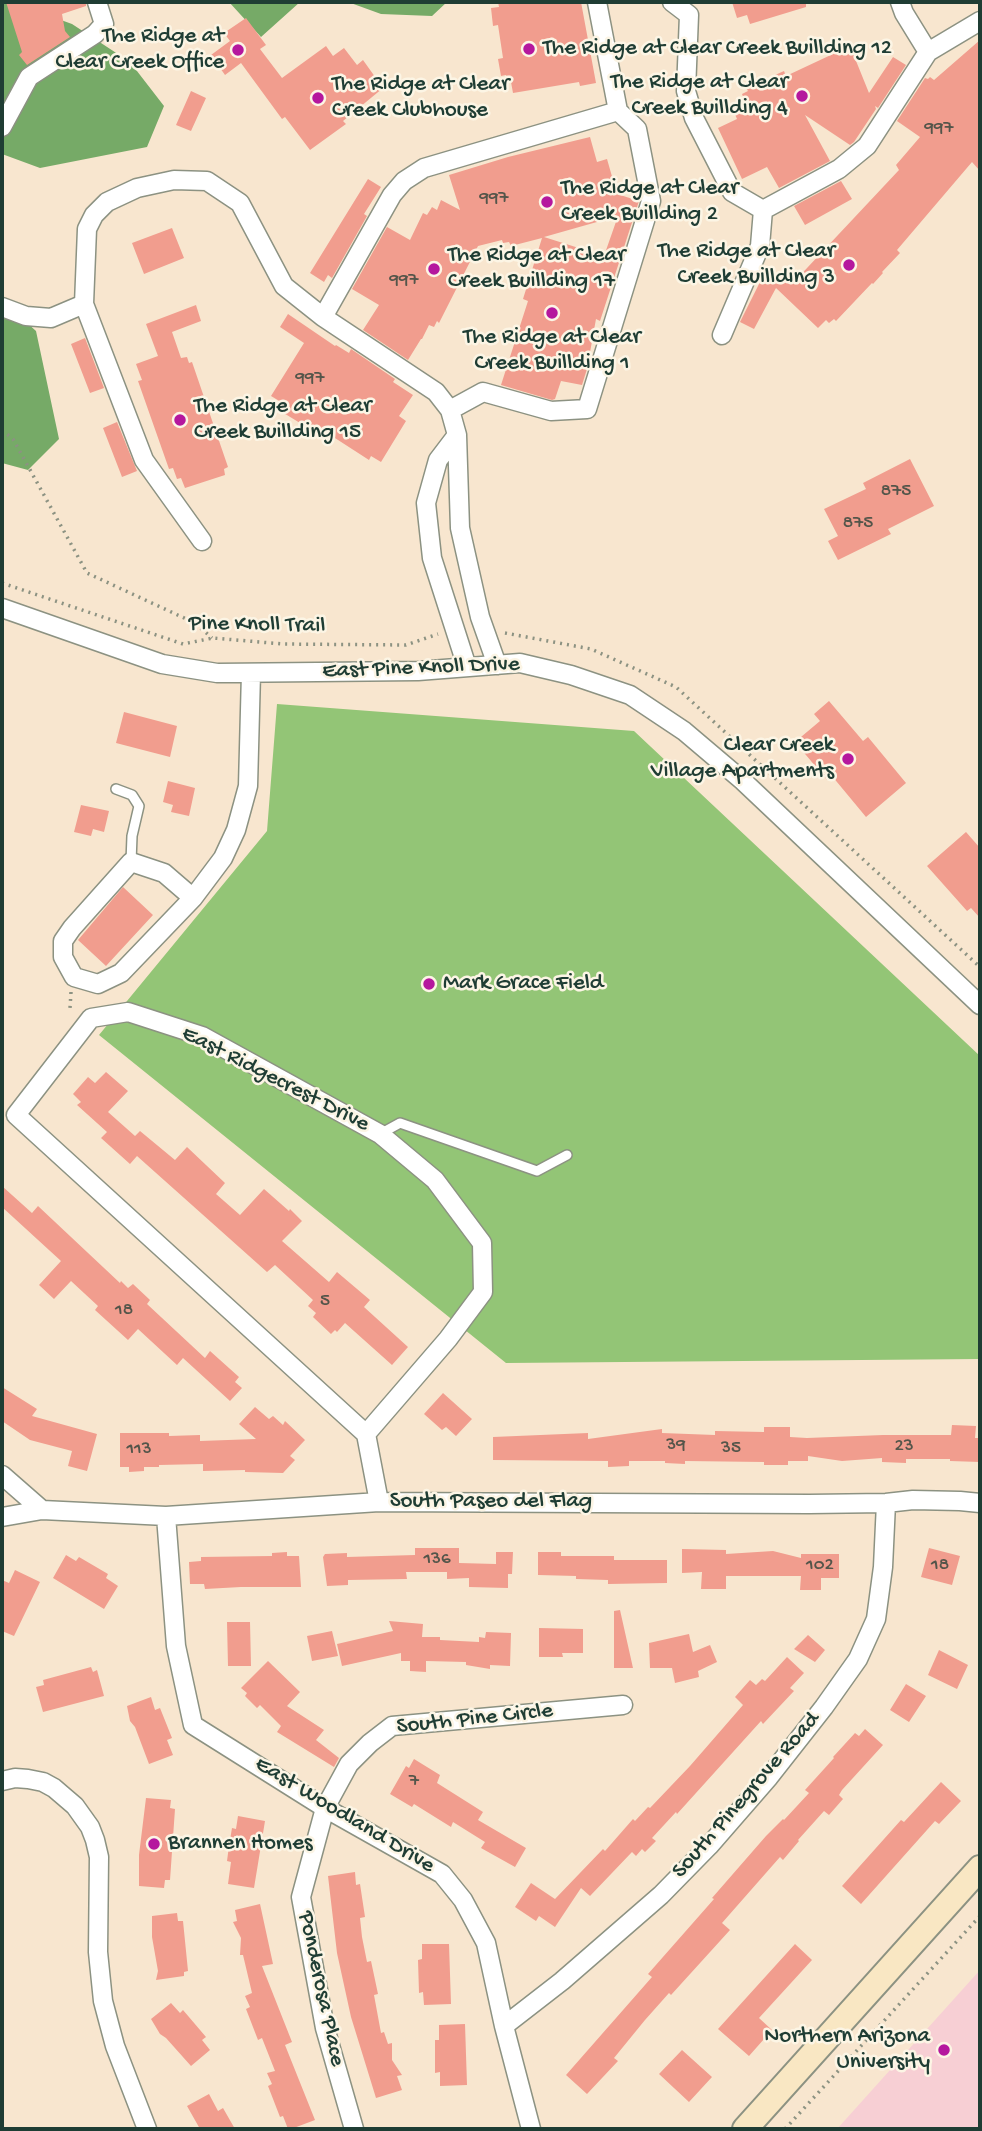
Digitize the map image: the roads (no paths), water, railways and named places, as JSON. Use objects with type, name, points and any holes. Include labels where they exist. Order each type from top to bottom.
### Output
[{"type":"main road","points":[[744,2129],[980,1868]]},
{"type":"street","points":[[2,127],[29,77],[95,34],[104,24],[97,2]]},
{"type":"street","points":[[450,410],[483,392],[551,411],[587,410],[651,201],[637,130],[618,111],[597,2]]},
{"type":"street","points":[[673,2],[689,15],[685,91],[694,118],[733,192],[763,210]]},
{"type":"street","points":[[900,2],[928,52]]},
{"type":"street","points":[[763,210],[839,169],[867,146],[928,52],[980,21]]},
{"type":"street","points":[[323,317],[392,195],[404,181],[424,167],[618,111]]},
{"type":"street","points":[[202,541],[144,460],[85,304],[87,229],[94,215],[107,202],[137,188],[174,180],[207,181],[240,203],[284,286],[323,317],[436,392],[450,410],[457,435],[460,528],[480,617],[497,665]]},
{"type":"street","points":[[722,335],[760,246],[763,210]]},
{"type":"street","points":[[2,307],[26,316],[51,318],[85,304]]},
{"type":"street","points":[[457,435],[438,460],[426,503],[432,558],[467,667]]},
{"type":"street","name":"East Pine Knoll Drive","points":[[2,608],[162,664],[217,673],[418,671],[520,663],[571,675],[630,695],[684,731],[743,781],[980,1005]]},
{"type":"street","points":[[193,898],[164,873],[131,862],[63,941],[63,957],[74,977],[98,984],[121,973],[193,898],[223,858],[236,830],[247,786],[251,673]]},
{"type":"street","name":"East Ridgecrest Drive","points":[[128,1012],[202,1037],[380,1134],[435,1180],[482,1243],[483,1292],[448,1339],[366,1434],[16,1115],[91,1018],[128,1012]]},
{"type":"street","points":[[366,1434],[379,1502]]},
{"type":"street","points":[[2,1475],[41,1510]]},
{"type":"street","name":"South Paseo del Flag","points":[[2,1517],[41,1510],[166,1516],[379,1502],[886,1503],[925,1500],[980,1503]]},
{"type":"street","name":"South Pinegrove Road","points":[[504,2026],[562,1981],[661,1895],[761,1787],[824,1707],[858,1658],[876,1619],[883,1567],[886,1503]]},
{"type":"street","name":"East Woodland Drive","points":[[166,1516],[176,1646],[192,1724],[325,1808],[442,1874],[463,1900],[486,1943],[531,2129]]},
{"type":"street","name":"South Pine Circle","points":[[325,1808],[349,1764],[392,1726],[623,1705]]},
{"type":"street","points":[[2,1781],[15,1778],[43,1782],[75,1806],[90,1827],[99,1857],[98,1952],[103,2001],[115,2046],[147,2129]]},
{"type":"street","name":"Ponderosa Place","points":[[325,1808],[301,1897],[325,2028],[354,2129]]},
{"type":"lane","points":[[116,789],[132,795],[139,806],[132,836],[131,862]]},
{"type":"lane","points":[[380,1134],[400,1123],[537,1171],[567,1155]]},
{"type":"place","name":"The Ridge at Clear Creek Buillding 12","points":[[529,49]]},
{"type":"place","name":"The Ridge at Clear Creek Office","points":[[238,50]]},
{"type":"place","name":"The Ridge at Clear Creek Buillding 4","points":[[802,96]]},
{"type":"place","name":"The Ridge at Clear Creek Clubhouse","points":[[318,98]]},
{"type":"place","name":"The Ridge at Clear Creek Buillding 2","points":[[547,202]]},
{"type":"place","name":"The Ridge at Clear Creek Buillding 3","points":[[849,265]]},
{"type":"place","name":"The Ridge at Clear Creek Buillding 17","points":[[434,269]]},
{"type":"place","name":"The Ridge at Clear Creek Buillding 1","points":[[552,313]]},
{"type":"place","name":"The Ridge at Clear Creek Buillding 15","points":[[180,420]]},
{"type":"place","name":"Clear Creek Village Apartments","points":[[848,759]]},
{"type":"place","name":"Mark Grace Field","points":[[429,984]]},
{"type":"place","name":"Brannen Homes","points":[[154,1844]]},
{"type":"place","name":"Northern Arizona University","points":[[944,2050]]}]
